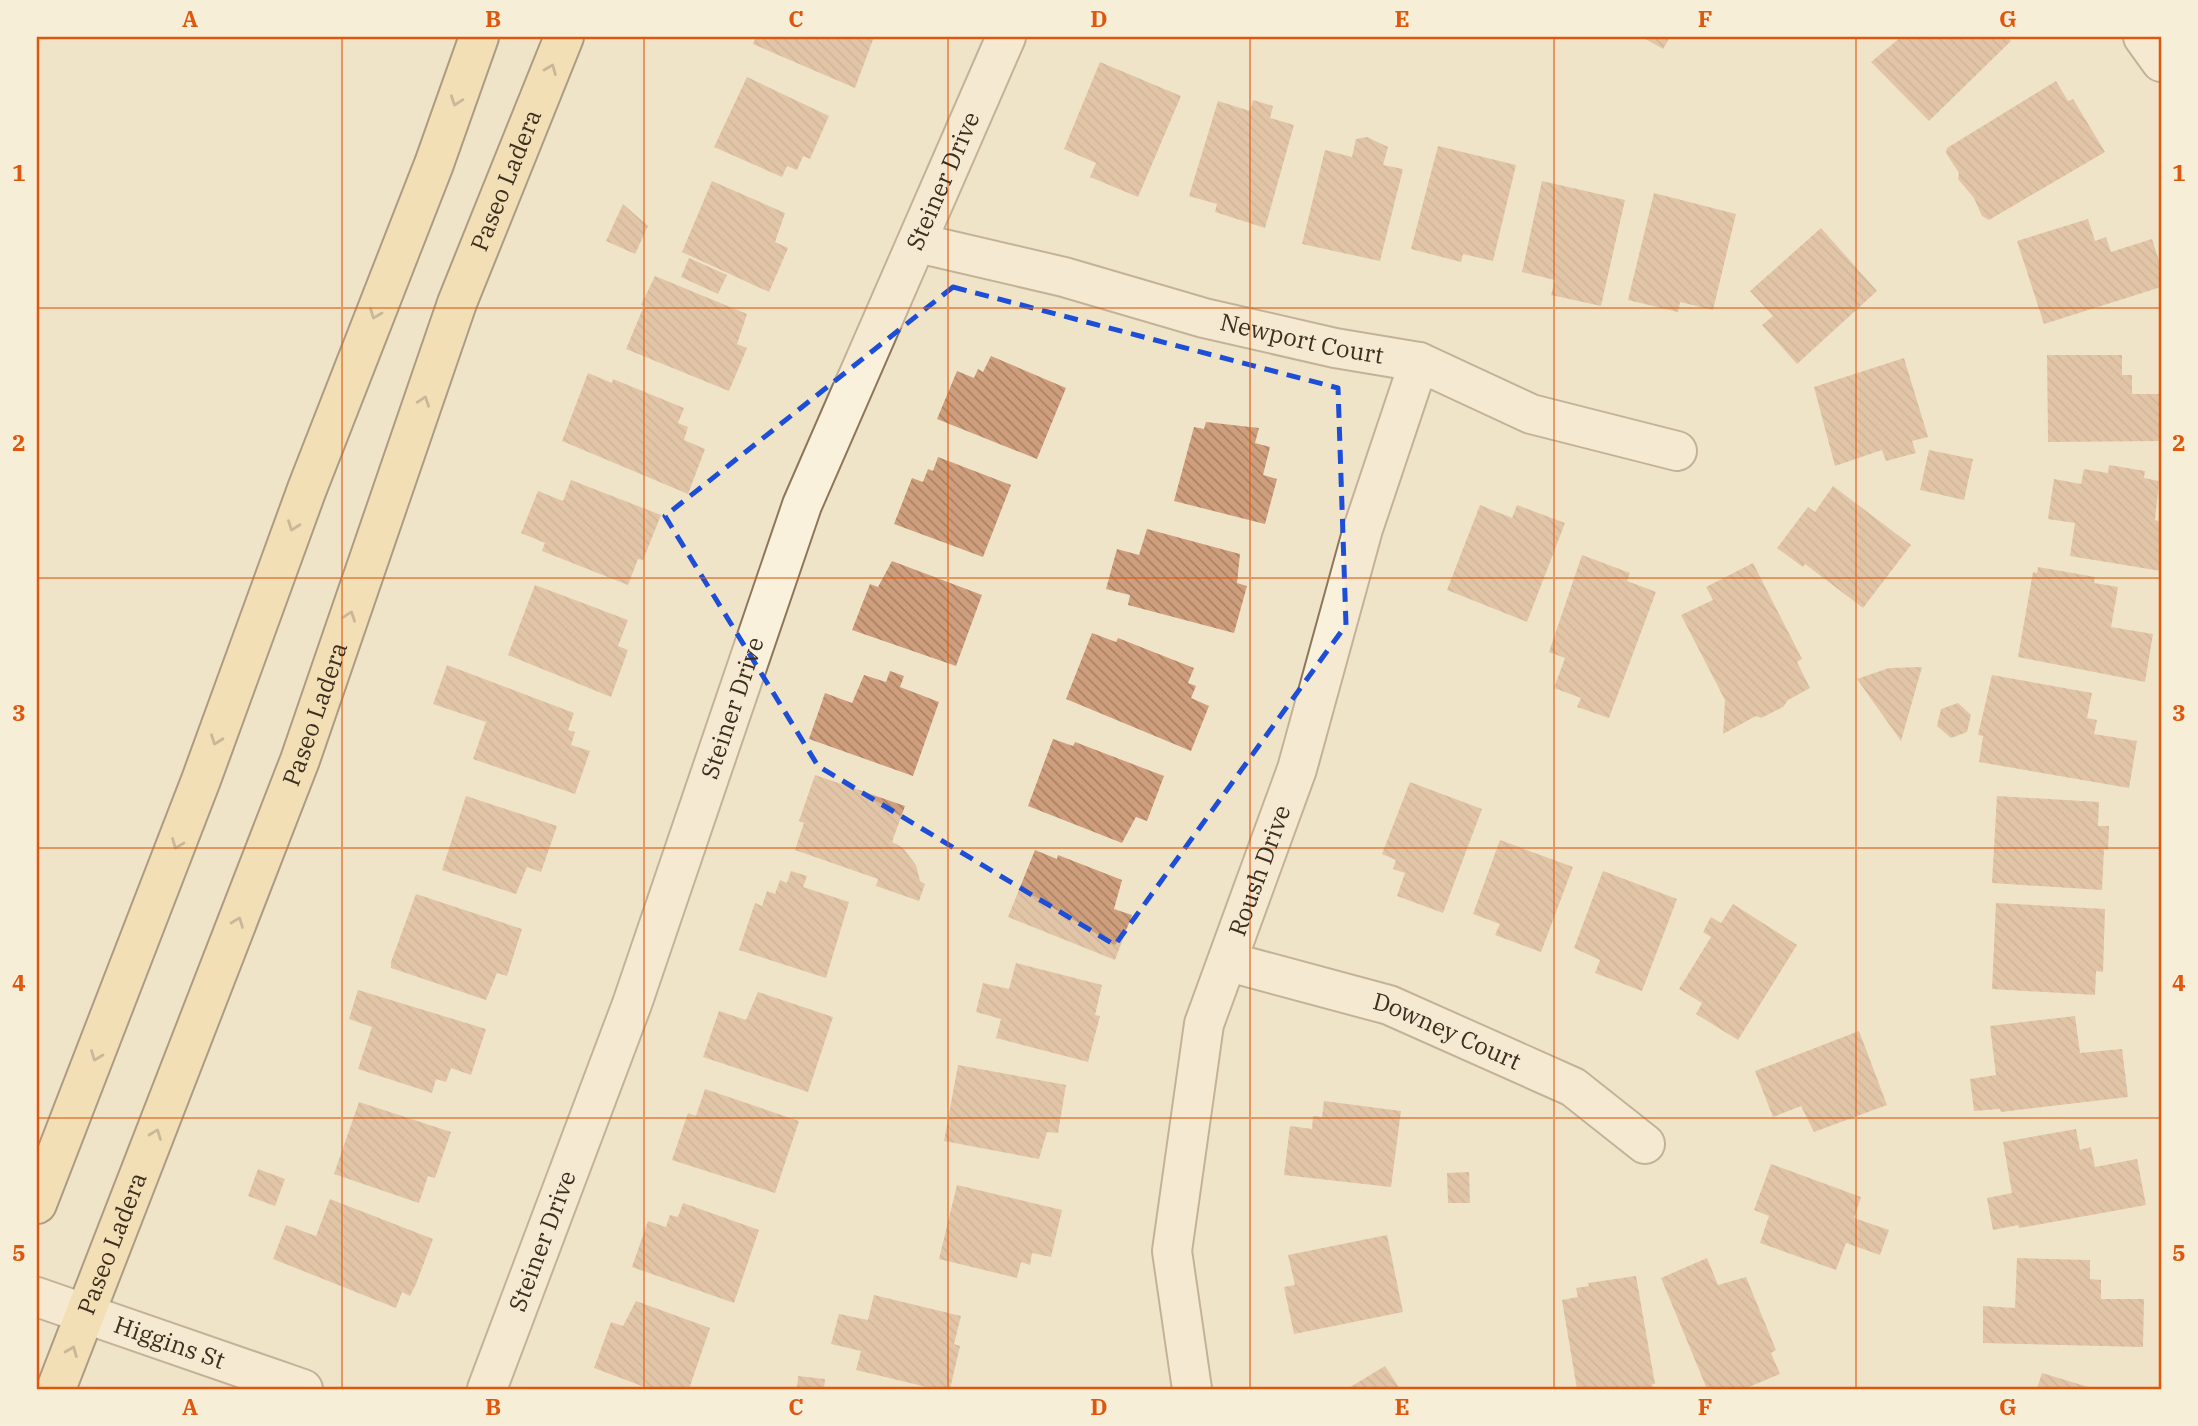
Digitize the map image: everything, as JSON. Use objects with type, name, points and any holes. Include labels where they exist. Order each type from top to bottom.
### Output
[{"type":"main road","points":[[37,1204],[201,780],[307,489],[435,164],[479,37]]},
{"type":"main road","name":"Paseo Ladera","points":[[56,1389],[300,760],[457,303],[564,37]]},
{"type":"street","name":"Steiner Drive","points":[[487,1389],[632,1004],[802,505],[1006,37]]},
{"type":"street","points":[[2143,37],[2161,62]]},
{"type":"street","name":"Newport Court","points":[[918,243],[1064,276],[1217,321],[1335,348],[1419,362],[1531,414],[1677,451]]},
{"type":"street","name":"Roush Drive","points":[[1192,1389],[1172,1251],[1204,1024],[1229,962],[1297,769],[1356,552],[1419,362]]},
{"type":"street","name":"Downey Court","points":[[1229,962],[1389,1005],[1573,1087],[1645,1144]]},
{"type":"street","name":"Higgins St","points":[[37,1297],[88,1312],[303,1389]]},
{"type":"highlighted area","points":[[953,287],[1338,388],[1346,625],[1115,945],[818,766],[665,516]]},
{"type":"building","points":[[756,37],[874,37],[855,88],[753,44]]},
{"type":"building","points":[[1642,37],[1670,37],[1663,49]]},
{"type":"building","points":[[1901,37],[2007,37],[2011,41],[1929,121],[1871,62]]},
{"type":"building","points":[[1100,62],[1181,96],[1138,197],[1090,177],[1096,163],[1064,149]]},
{"type":"building","points":[[747,77],[829,116],[810,159],[803,156],[797,170],[787,166],[782,177],[714,147]]},
{"type":"building","points":[[2056,81],[2068,101],[2073,99],[2105,152],[1989,220],[1982,216],[1974,198],[1958,179],[1959,173],[1946,153],[1947,148]]},
{"type":"building","points":[[1253,100],[1273,106],[1270,118],[1294,125],[1265,228],[1215,212],[1217,204],[1189,196],[1218,101],[1250,111]]},
{"type":"building","points":[[1367,137],[1388,147],[1383,165],[1403,169],[1380,261],[1302,244],[1325,150],[1352,157],[1356,139]]},
{"type":"building","points":[[1438,146],[1516,165],[1493,261],[1463,254],[1461,262],[1411,249]]},
{"type":"building","points":[[712,181],[785,213],[775,242],[788,248],[769,292],[682,252]]},
{"type":"building","points":[[1542,181],[1625,200],[1601,306],[1551,295],[1555,280],[1522,272]]},
{"type":"building","points":[[1654,193],[1736,214],[1713,310],[1680,302],[1678,312],[1628,300]]},
{"type":"building","points":[[623,204],[648,226],[635,254],[606,241]]},
{"type":"building","points":[[2088,219],[2095,241],[2106,237],[2111,252],[2152,239],[2161,267],[2161,287],[2044,324],[2017,241]]},
{"type":"building","points":[[1821,228],[1877,291],[1797,364],[1762,325],[1773,316],[1750,291]]},
{"type":"building","points":[[689,258],[727,275],[718,294],[681,277]]},
{"type":"building","points":[[655,276],[747,314],[737,344],[747,348],[729,391],[626,349],[644,306],[641,305]]},
{"type":"building","points":[[2047,355],[2122,355],[2122,375],[2132,375],[2132,394],[2161,394],[2161,441],[2048,442]]},
{"type":"building","points":[[991,356],[1066,388],[1037,459],[937,419],[957,371],[974,378],[978,369],[983,372]]},
{"type":"building","points":[[1904,358],[1928,437],[1912,441],[1916,453],[1886,461],[1882,450],[1835,466],[1814,387]]},
{"type":"building","points":[[588,373],[612,383],[613,379],[684,408],[678,423],[688,427],[684,440],[705,449],[688,494],[562,441]]},
{"type":"building","points":[[1206,422],[1259,428],[1255,443],[1270,447],[1263,475],[1277,479],[1265,524],[1174,501],[1194,427],[1204,429]]},
{"type":"building","points":[[1929,450],[1973,459],[1964,500],[1920,490]]},
{"type":"building","points":[[938,457],[1011,485],[983,557],[894,524],[912,478],[923,482],[928,469],[933,471]]},
{"type":"building","points":[[2109,465],[2145,471],[2144,478],[2159,481],[2155,520],[2161,522],[2161,571],[2070,556],[2075,523],[2048,519],[2054,479],[2081,484],[2084,469],[2108,473]]},
{"type":"building","points":[[571,480],[661,515],[643,560],[638,559],[628,585],[542,551],[545,543],[521,533],[538,491],[563,501]]},
{"type":"building","points":[[1833,486],[1911,545],[1863,608],[1805,564],[1803,567],[1777,548],[1808,507],[1815,512]]},
{"type":"building","points":[[1480,505],[1512,518],[1517,505],[1565,523],[1527,622],[1447,590]]},
{"type":"building","points":[[1147,529],[1240,554],[1237,583],[1247,586],[1234,633],[1128,605],[1130,595],[1106,589],[1117,549],[1139,555]]},
{"type":"building","points":[[1582,555],[1630,573],[1627,581],[1656,592],[1609,718],[1577,707],[1581,698],[1554,688],[1565,658],[1549,652]]},
{"type":"building","points":[[892,561],[982,595],[956,666],[852,630],[870,584],[878,587]]},
{"type":"building","points":[[1753,563],[1802,659],[1797,662],[1810,688],[1788,700],[1783,707],[1761,718],[1756,716],[1723,734],[1725,700],[1681,615],[1713,600],[1706,587]]},
{"type":"building","points":[[2038,567],[2095,577],[2094,583],[2118,587],[2111,627],[2153,634],[2145,682],[2018,657],[2033,572],[2037,573]]},
{"type":"building","points":[[535,585],[628,620],[618,646],[628,650],[611,697],[508,655]]},
{"type":"building","points":[[1092,633],[1116,642],[1118,638],[1194,668],[1188,683],[1196,686],[1191,698],[1209,706],[1191,751],[1066,699]]},
{"type":"building","points":[[447,665],[574,713],[568,730],[575,732],[571,745],[590,751],[575,794],[473,759],[486,722],[433,704]]},
{"type":"building","points":[[1922,667],[1901,741],[1857,679],[1889,668]]},
{"type":"building","points":[[890,671],[904,676],[900,687],[939,702],[913,776],[809,739],[825,693],[852,703],[864,675],[886,682]]},
{"type":"building","points":[[1992,675],[2092,693],[2087,718],[2097,720],[2094,734],[2137,741],[2129,788],[1979,762],[1983,736],[1978,735]]},
{"type":"building","points":[[1958,703],[1971,715],[1967,732],[1951,738],[1937,726],[1941,709]]},
{"type":"building","points":[[1053,739],[1073,746],[1075,742],[1164,776],[1147,821],[1136,817],[1122,843],[1028,806]]},
{"type":"building","points":[[815,775],[905,806],[892,842],[903,848],[916,865],[920,881],[925,884],[919,901],[876,886],[878,879],[795,850],[804,823],[799,821]]},
{"type":"building","points":[[1410,782],[1482,809],[1443,913],[1397,896],[1405,873],[1393,869],[1396,860],[1382,854]]},
{"type":"building","points":[[466,796],[557,826],[541,872],[527,867],[516,894],[442,870]]},
{"type":"building","points":[[1997,796],[2099,802],[2098,826],[2109,826],[2108,850],[2104,849],[2102,890],[1992,883]]},
{"type":"building","points":[[1500,840],[1573,867],[1541,952],[1495,935],[1500,924],[1473,914]]},
{"type":"building","points":[[1035,850],[1057,859],[1058,855],[1122,880],[1114,909],[1132,915],[1115,960],[1008,917]]},
{"type":"building","points":[[791,871],[807,876],[803,887],[849,902],[826,978],[739,950],[755,903],[762,906],[767,891],[775,894],[780,880],[787,883]]},
{"type":"building","points":[[1603,871],[1677,899],[1642,991],[1595,973],[1600,960],[1574,948]]},
{"type":"building","points":[[416,894],[522,929],[507,976],[497,973],[486,1000],[391,968]]},
{"type":"building","points":[[1996,903],[2105,909],[2103,972],[2096,971],[2095,995],[1992,989]]},
{"type":"building","points":[[1733,904],[1797,945],[1738,1040],[1696,1014],[1702,1003],[1679,989],[1711,937],[1703,932],[1711,917],[1721,923]]},
{"type":"building","points":[[1016,963],[1102,985],[1095,1015],[1100,1016],[1088,1062],[996,1038],[1001,1019],[976,1012],[983,983],[1009,989]]},
{"type":"building","points":[[358,990],[486,1029],[471,1075],[451,1068],[446,1082],[436,1079],[432,1093],[358,1069],[372,1027],[349,1019]]},
{"type":"building","points":[[758,992],[833,1017],[808,1092],[703,1057],[719,1011],[746,1020]]},
{"type":"building","points":[[2075,1016],[2080,1053],[2122,1049],[2128,1097],[2001,1112],[2000,1109],[1974,1111],[1970,1079],[1996,1075],[1990,1026]]},
{"type":"building","points":[[1859,1031],[1887,1105],[1814,1132],[1801,1106],[1773,1117],[1755,1071]]},
{"type":"building","points":[[958,1065],[1066,1085],[1058,1133],[1047,1132],[1039,1159],[944,1141]]},
{"type":"building","points":[[705,1089],[799,1121],[775,1193],[672,1160],[688,1113],[696,1116]]},
{"type":"building","points":[[1324,1101],[1401,1111],[1391,1187],[1284,1175],[1290,1126],[1312,1129],[1313,1116],[1322,1117]]},
{"type":"building","points":[[359,1102],[451,1132],[435,1178],[428,1176],[419,1203],[334,1174]]},
{"type":"building","points":[[2076,1129],[2080,1150],[2091,1147],[2095,1167],[2137,1159],[2146,1205],[2019,1228],[2018,1225],[1993,1230],[1987,1198],[2012,1193],[2003,1142]]},
{"type":"building","points":[[1771,1164],[1861,1197],[1854,1218],[1889,1230],[1880,1255],[1846,1243],[1836,1270],[1760,1243],[1769,1216],[1754,1210]]},
{"type":"building","points":[[258,1169],[285,1179],[275,1206],[248,1196]]},
{"type":"building","points":[[1469,1172],[1470,1203],[1448,1203],[1447,1173]]},
{"type":"building","points":[[957,1185],[1062,1210],[1051,1257],[1032,1253],[1030,1265],[1021,1262],[1017,1278],[939,1259]]},
{"type":"building","points":[[330,1199],[433,1239],[410,1296],[402,1292],[396,1308],[273,1259],[286,1225],[316,1236]]},
{"type":"building","points":[[683,1203],[759,1230],[734,1303],[632,1267],[648,1221],[666,1227],[670,1215],[678,1217]]},
{"type":"building","points":[[1387,1235],[1403,1312],[1294,1334],[1284,1287],[1295,1285],[1288,1255]]},
{"type":"building","points":[[1707,1258],[1718,1285],[1746,1277],[1776,1350],[1771,1353],[1780,1374],[1744,1389],[1707,1389],[1661,1278]]},
{"type":"building","points":[[2017,1258],[2090,1260],[2090,1279],[2101,1280],[2101,1299],[2144,1299],[2143,1347],[1983,1343],[1983,1306],[2015,1308]]},
{"type":"building","points":[[1636,1276],[1655,1384],[1652,1384],[1653,1389],[1577,1389],[1562,1300],[1578,1297],[1576,1288],[1589,1286],[1588,1283]]},
{"type":"building","points":[[874,1295],[961,1316],[954,1344],[960,1346],[950,1389],[935,1389],[856,1370],[861,1351],[831,1344],[839,1314],[868,1320]]},
{"type":"building","points":[[636,1301],[710,1328],[689,1389],[650,1389],[594,1368],[611,1322],[623,1326]]},
{"type":"building","points":[[1385,1366],[1400,1389],[1347,1389]]},
{"type":"building","points":[[2042,1373],[2095,1389],[2037,1389]]},
{"type":"building","points":[[798,1376],[825,1379],[824,1389],[797,1389]]}]
